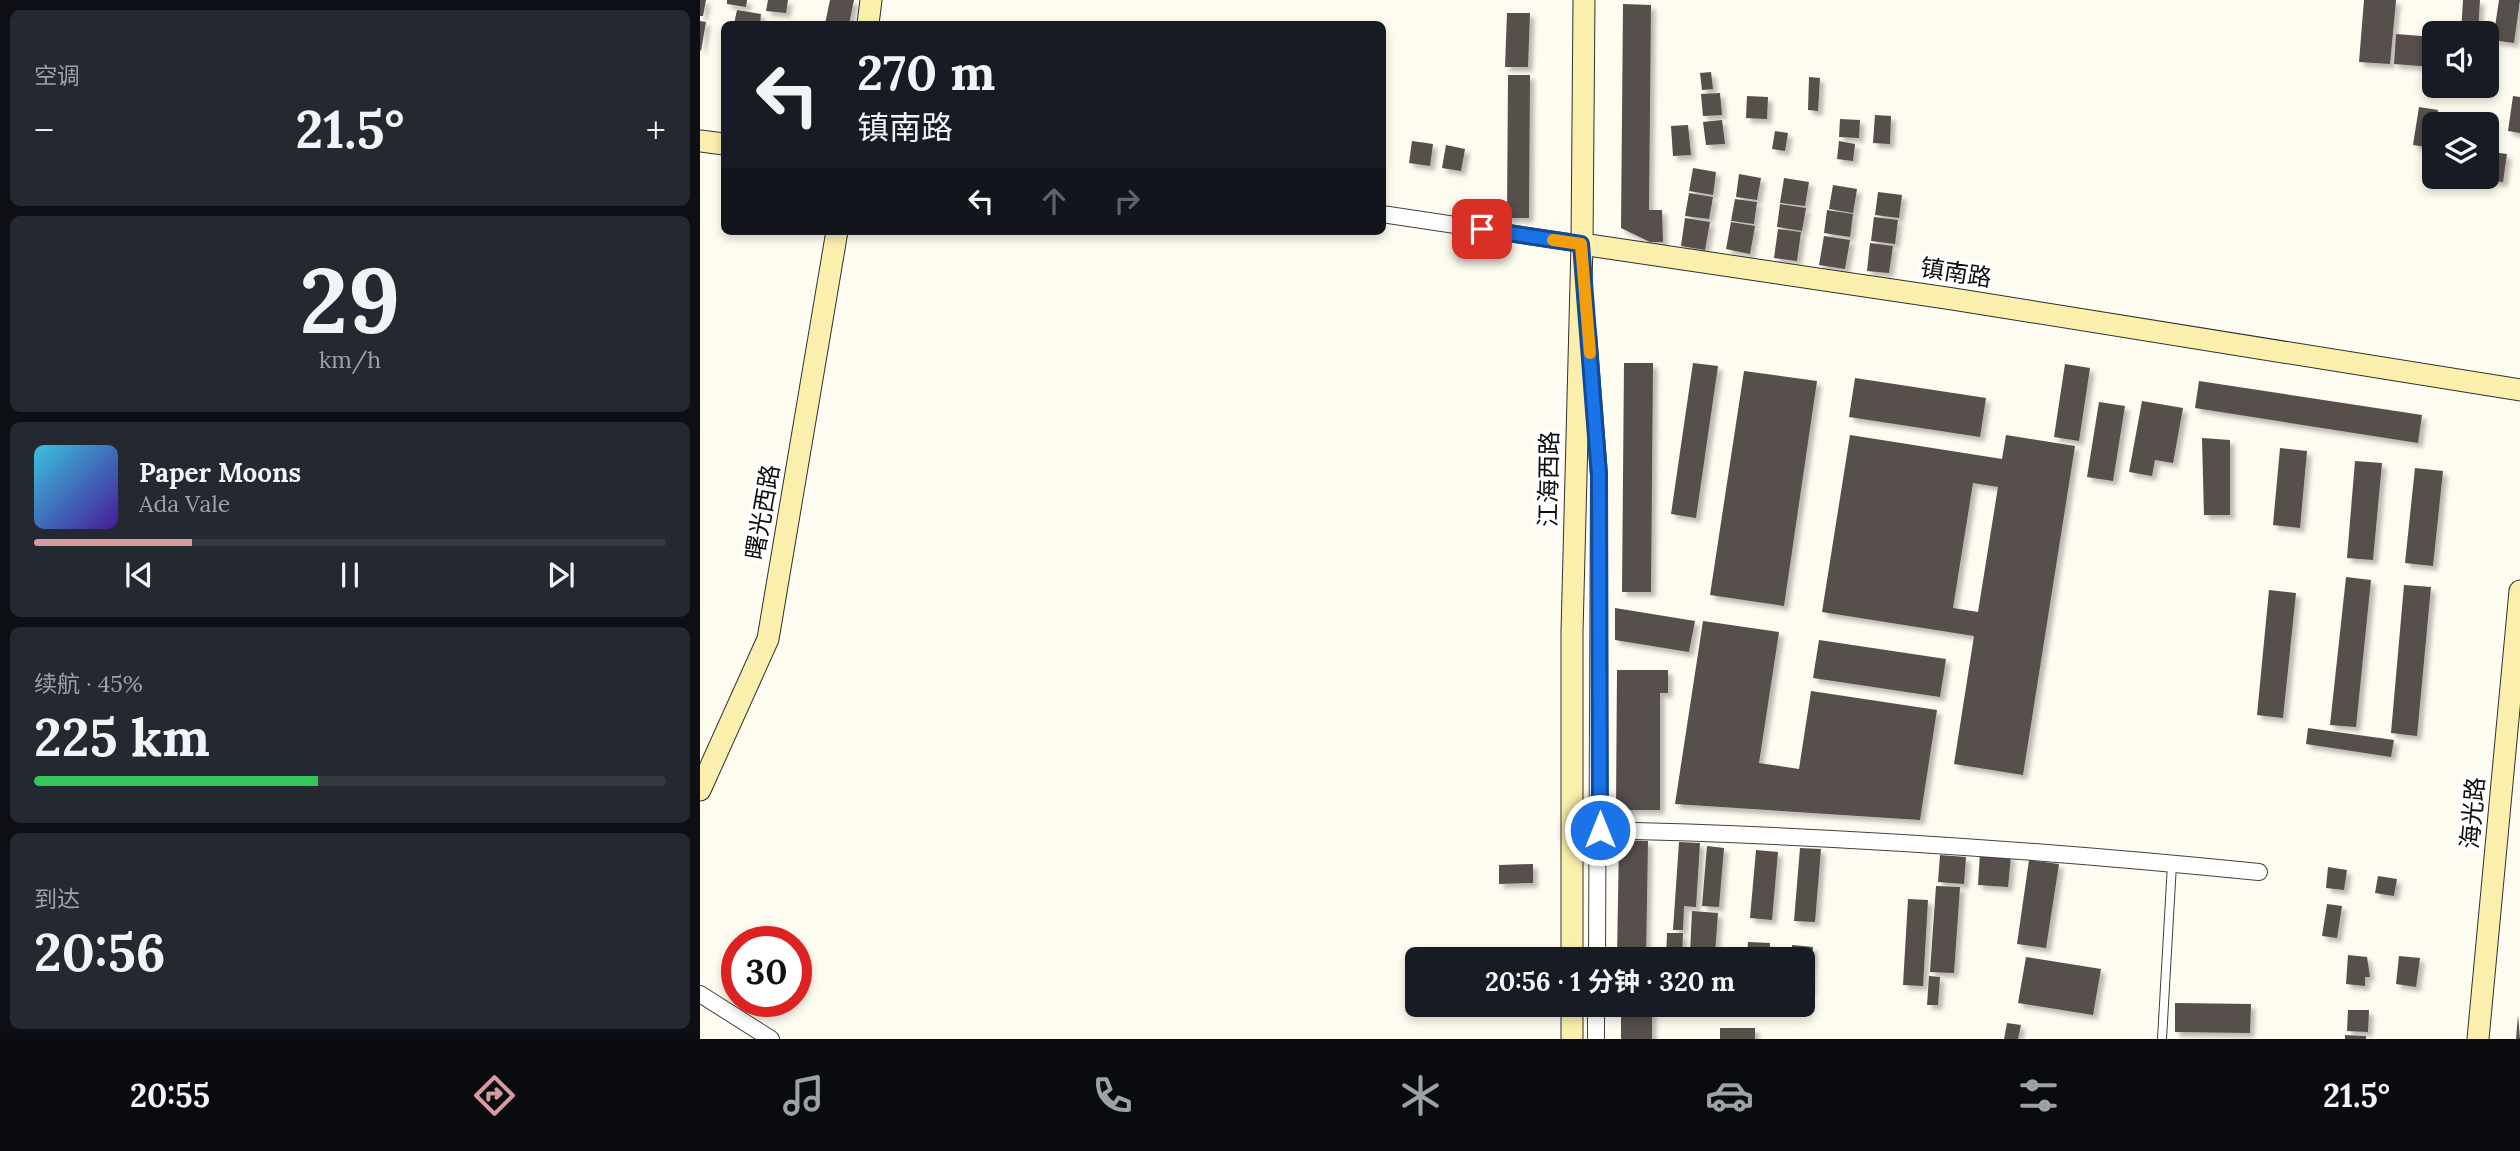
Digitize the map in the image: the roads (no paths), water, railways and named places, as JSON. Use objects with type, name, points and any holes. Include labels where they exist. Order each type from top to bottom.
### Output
[{"type":"street","points":[[868,21],[872,0]]},
{"type":"street","name":"江海西路","points":[[1572,947],[1572,632],[1584,0]]},
{"type":"street","points":[[700,141],[721,144]]},
{"type":"street","name":"镇南路","points":[[1386,215],[1953,299],[2520,390]]},
{"type":"street","name":"曙光西路","points":[[700,790],[768,639],[836,235]]},
{"type":"street","points":[[1581,244],[1599,475],[1600,830],[1597,947]]},
{"type":"street","name":"海光路","points":[[2478,1039],[2520,591]]},
{"type":"street","points":[[1600,830],[1776,834],[2172,863],[2259,872]]},
{"type":"street","points":[[700,994],[771,1039]]},
{"type":"street","points":[[1572,1017],[1572,1039]]},
{"type":"street","points":[[1596,1017],[1596,1039]]},
{"type":"lane","points":[[2162,1039],[2172,863]]}]
